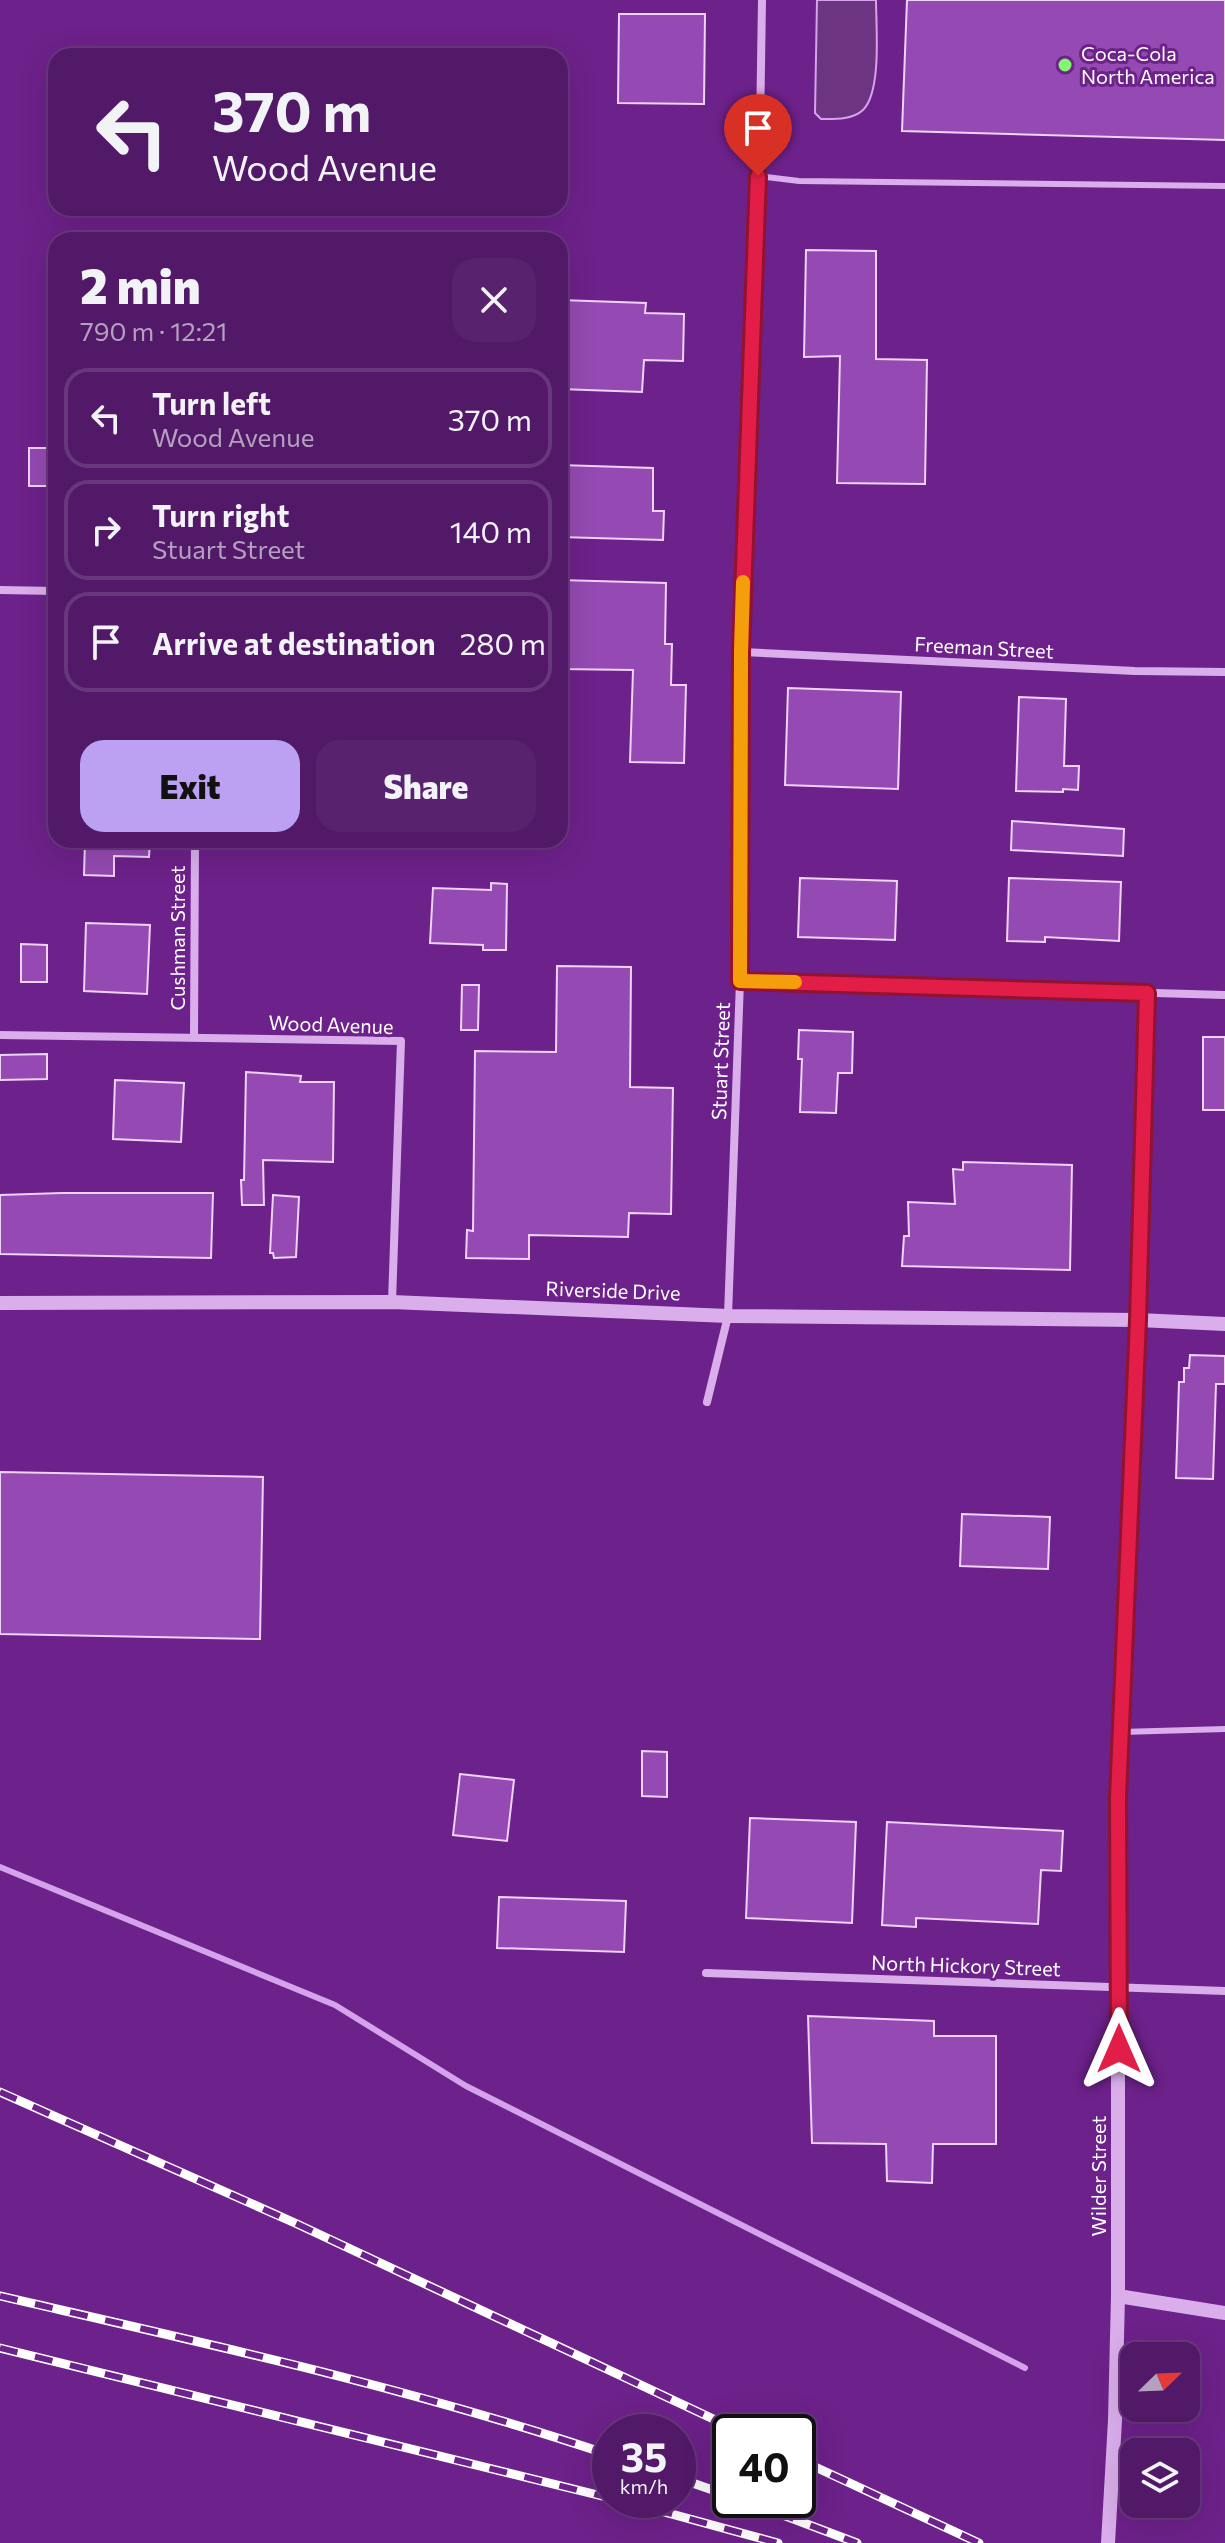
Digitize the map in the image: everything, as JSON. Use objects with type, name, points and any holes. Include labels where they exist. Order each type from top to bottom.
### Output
[{"type":"street","name":"Stuart Street","points":[[707,1402],[728,1316],[740,981],[741,652],[762,0]]},
{"type":"street","points":[[0,590],[48,591]]},
{"type":"street","name":"Freeman Street","points":[[741,652],[1135,671],[1225,672]]},
{"type":"street","name":"Cushman Street","points":[[194,1037],[195,848]]},
{"type":"street","points":[[740,981],[1225,995]]},
{"type":"street","name":"Wilder Street","points":[[1108,2543],[1118,2296],[1118,1798],[1138,1320],[1147,993]]},
{"type":"street","name":"Wood Avenue","points":[[0,1035],[401,1041],[392,1302]]},
{"type":"street","name":"Riverside Drive","points":[[0,1303],[392,1302],[728,1316],[1138,1320],[1225,1324]]},
{"type":"street","name":"North Hickory Street","points":[[706,1973],[1225,1991]]},
{"type":"street","points":[[1118,2296],[1225,2313]]},
{"type":"lane","points":[[758,176],[799,181],[1225,186]]},
{"type":"lane","points":[[1121,1732],[1225,1729]]},
{"type":"shaded area","points":[[817,0],[876,0],[877,58],[873,88],[863,110],[849,117],[821,119],[815,113]]},
{"type":"building","name":"Coca-Cola North America","points":[[907,0],[1225,0],[1225,140],[902,131]]},
{"type":"building","points":[[619,14],[705,14],[704,104],[618,103]]},
{"type":"building","points":[[806,250],[876,251],[876,359],[927,360],[925,484],[837,483],[840,356],[804,357]]},
{"type":"building","points":[[568,300],[646,303],[645,313],[684,314],[683,361],[644,360],[642,392],[568,389]]},
{"type":"building","points":[[29,448],[48,448],[48,486],[29,486]]},
{"type":"building","points":[[568,465],[653,468],[653,511],[664,511],[663,540],[568,537]]},
{"type":"building","points":[[568,580],[666,583],[665,644],[672,644],[671,685],[686,685],[684,763],[630,762],[633,670],[568,669]]},
{"type":"building","points":[[788,688],[901,692],[898,789],[785,785]]},
{"type":"building","points":[[1019,697],[1066,699],[1064,766],[1079,766],[1078,790],[1016,791]]},
{"type":"building","points":[[1012,821],[1124,829],[1123,856],[1011,850]]},
{"type":"building","points":[[85,848],[150,848],[149,857],[114,856],[114,876],[84,875]]},
{"type":"building","points":[[800,878],[897,881],[895,940],[798,937]]},
{"type":"building","points":[[1009,878],[1121,882],[1119,941],[1045,937],[1045,942],[1007,941]]},
{"type":"building","points":[[491,883],[507,884],[506,950],[483,950],[483,945],[430,943],[433,888],[491,890]]},
{"type":"building","points":[[86,923],[150,925],[147,994],[84,991]]},
{"type":"building","points":[[21,944],[47,945],[47,982],[21,982]]},
{"type":"building","points":[[557,966],[631,967],[630,1087],[673,1088],[671,1214],[629,1213],[628,1237],[529,1235],[529,1259],[466,1258],[467,1230],[473,1231],[475,1051],[556,1052]]},
{"type":"building","points":[[462,985],[479,985],[478,1030],[461,1030]]},
{"type":"building","points":[[799,1030],[853,1032],[852,1073],[838,1073],[836,1113],[800,1112],[802,1059],[798,1059]]},
{"type":"building","points":[[1203,1037],[1225,1037],[1225,1110],[1203,1110]]},
{"type":"building","points":[[47,1054],[47,1079],[0,1080],[0,1055]]},
{"type":"building","points":[[246,1072],[301,1076],[300,1082],[334,1082],[333,1162],[263,1160],[264,1205],[242,1205]]},
{"type":"building","points":[[115,1080],[184,1083],[181,1142],[113,1139]]},
{"type":"building","points":[[963,1162],[1072,1165],[1070,1270],[902,1266],[904,1236],[909,1236],[908,1202],[955,1204],[953,1169],[963,1170]]},
{"type":"building","points":[[213,1193],[211,1258],[0,1254],[0,1195]]},
{"type":"building","points":[[273,1195],[299,1197],[296,1257],[274,1258],[270,1253]]},
{"type":"building","points":[[1190,1355],[1225,1356],[1225,1384],[1216,1384],[1213,1479],[1176,1478],[1179,1382],[1184,1382],[1184,1368],[1189,1368]]},
{"type":"building","points":[[0,1472],[263,1477],[260,1639],[0,1634]]},
{"type":"building","points":[[962,1514],[1050,1517],[1048,1569],[960,1566]]},
{"type":"building","points":[[642,1751],[667,1752],[667,1797],[642,1796]]},
{"type":"building","points":[[460,1774],[514,1780],[507,1841],[453,1835]]},
{"type":"building","points":[[750,1818],[856,1822],[852,1923],[746,1918]]},
{"type":"building","points":[[887,1822],[1063,1831],[1061,1871],[1041,1870],[1038,1924],[916,1918],[916,1927],[882,1925]]},
{"type":"building","points":[[499,1897],[626,1901],[624,1952],[497,1948]]},
{"type":"building","points":[[808,2016],[934,2021],[934,2036],[996,2036],[996,2144],[933,2144],[932,2183],[887,2181],[886,2144],[812,2143]]},
{"type":"waterway","points":[[0,1867],[335,2005],[466,2086],[1025,2368]]},
{"type":"railway","points":[[0,2092],[295,2223],[712,2418]]},
{"type":"railway","points":[[0,2296],[383,2388],[592,2449]]},
{"type":"railway","points":[[0,2348],[592,2494]]},
{"type":"railway","points":[[816,2467],[979,2543]]},
{"type":"railway","points":[[696,2484],[712,2490]]},
{"type":"railway","points":[[686,2518],[778,2543]]},
{"type":"railway","points":[[791,2518],[857,2543]]},
{"type":"slow traffic","points":[[743,582],[740,981],[795,982]]},
{"type":"place","name":"Coca-Cola North America","points":[[1065,65]]},
{"type":"route","points":[[758,176],[741,652],[740,981],[1147,993],[1138,1320],[1118,1798],[1119,2049]]}]
